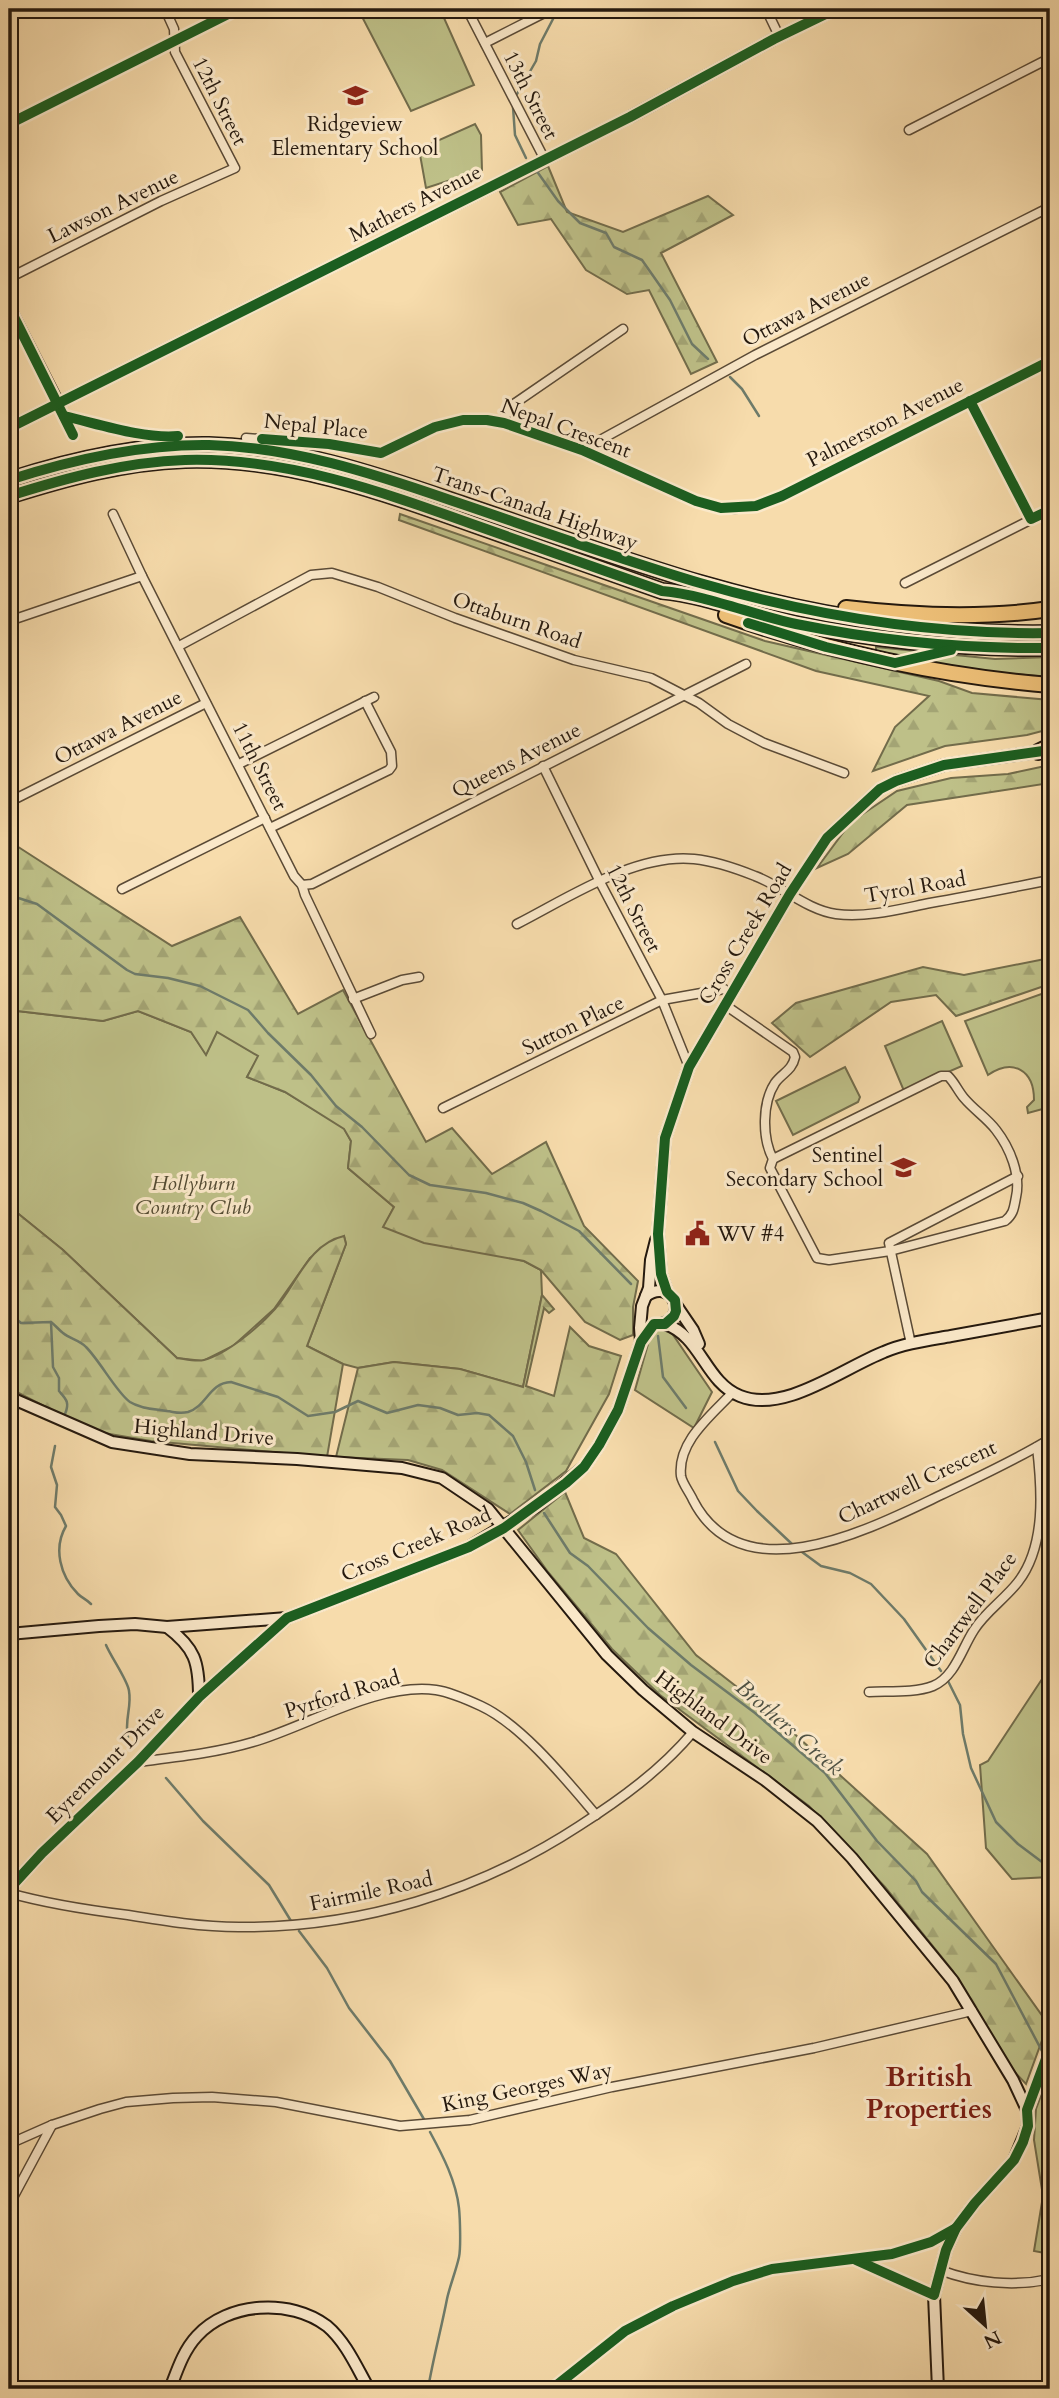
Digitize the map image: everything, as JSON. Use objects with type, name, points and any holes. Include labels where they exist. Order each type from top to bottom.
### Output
[{"type":"highway","name":"Trans-Canada Highway","points":[[9,480],[72,462],[152,447],[212,445],[270,451],[323,461],[374,475],[730,592],[831,615],[932,628],[1050,633]]},
{"type":"highway","name":"Trans-Canada Highway","points":[[9,496],[75,476],[154,463],[212,460],[268,466],[320,476],[396,498],[662,592],[681,593],[794,623],[864,636],[966,646],[1050,648]]},
{"type":"highway","points":[[632,561],[790,598],[868,610],[971,616],[1050,609]]},
{"type":"highway","points":[[662,592],[826,647],[923,668],[1050,687]]},
{"type":"street","name":"12th Street","points":[[165,9],[174,29],[175,52],[235,168]]},
{"type":"street","points":[[9,124],[238,9]]},
{"type":"street","name":"13th Street","points":[[467,9],[545,160]]},
{"type":"street","points":[[485,43],[552,9]]},
{"type":"street","points":[[766,9],[779,36]]},
{"type":"street","name":"Mathers Avenue","points":[[9,428],[630,117],[779,36],[835,9]]},
{"type":"street","points":[[909,130],[1050,58]]},
{"type":"street","name":"Lawson Avenue","points":[[9,278],[160,201],[235,168]]},
{"type":"street","name":"Ottawa Avenue","points":[[582,450],[755,355],[1050,207]]},
{"type":"street","points":[[9,307],[74,435]]},
{"type":"street","points":[[503,422],[508,408],[623,329]]},
{"type":"street","name":"Palmerston Avenue","points":[[734,509],[756,506],[782,496],[1050,361]]},
{"type":"street","name":"Nepal Crescent","points":[[381,453],[435,427],[463,420],[503,422],[582,450],[696,500]]},
{"type":"street","name":"Nepal Place","points":[[246,438],[329,444],[381,453]]},
{"type":"street","points":[[905,583],[1050,509]]},
{"type":"street","name":"11th Street","points":[[113,514],[294,876],[302,885],[304,895],[371,1034]]},
{"type":"street","name":"Ottaburn Road","points":[[179,646],[311,575],[332,573],[378,587],[455,618],[574,660],[651,678],[699,703],[728,724],[764,743],[844,773]]},
{"type":"street","points":[[9,621],[142,576]]},
{"type":"street","name":"Queens Avenue","points":[[302,885],[312,884],[746,664]]},
{"type":"street","points":[[239,764],[374,697]]},
{"type":"street","points":[[270,828],[392,766],[391,752],[365,701]]},
{"type":"street","name":"Ottawa Avenue","points":[[9,802],[206,703]]},
{"type":"street","name":"Cross Creek Road","points":[[646,1296],[650,1260],[657,1234],[666,1138],[689,1067],[790,894],[827,838],[880,789],[906,777],[944,765],[1046,749]]},
{"type":"street","name":"12th Street","points":[[543,766],[662,1000],[689,1067]]},
{"type":"street","points":[[122,888],[265,818]]},
{"type":"street","name":"Tyrol Road","points":[[517,924],[600,882],[658,860],[693,859],[729,866],[763,879],[833,914],[893,911],[1050,880]]},
{"type":"street","points":[[354,999],[402,980],[419,977]]},
{"type":"street","name":"Sutton Place","points":[[443,1108],[662,1000],[724,989]]},
{"type":"street","points":[[725,1005],[793,1052],[795,1057],[788,1073],[775,1083],[767,1108],[765,1138],[773,1159],[770,1168],[817,1258],[829,1260],[890,1251],[1005,1221],[1014,1210],[1019,1185],[1018,1176],[998,1132],[948,1076],[941,1076],[773,1159]]},
{"type":"street","points":[[911,1344],[889,1243],[1018,1176]]},
{"type":"street","name":"Cross Creek Road","points":[[657,1234],[661,1274],[667,1292]]},
{"type":"street","points":[[704,1360],[693,1330],[667,1292],[656,1291],[646,1296],[643,1301],[645,1317],[679,1329],[689,1337],[713,1374],[733,1392],[752,1399],[792,1396],[886,1351],[911,1344],[1050,1318]]},
{"type":"street","points":[[660,1324],[674,1316],[676,1305]]},
{"type":"street","name":"Cross Creek Road","points":[[167,1626],[287,1618],[449,1556],[504,1528],[566,1483],[584,1467],[599,1445],[618,1410],[641,1342],[643,1312]]},
{"type":"street","name":"Cross Creek Road","points":[[641,1342],[660,1324]]},
{"type":"street","name":"Chartwell Crescent","points":[[733,1392],[704,1421],[685,1450],[681,1476],[696,1506],[716,1532],[750,1547],[773,1550],[833,1541],[899,1515],[1037,1447],[1050,1438]]},
{"type":"street","name":"Highland Drive","points":[[9,1397],[112,1442],[190,1454],[402,1468],[442,1478],[488,1510],[607,1655],[643,1690],[693,1732],[765,1780],[817,1821],[852,1858],[941,1964],[1013,2080],[1027,2110]]},
{"type":"street","name":"Chartwell Place","points":[[869,1692],[932,1686],[941,1681],[950,1672],[975,1628],[1019,1581],[1033,1554],[1038,1530],[1042,1470],[1037,1447]]},
{"type":"street","name":"Cross Creek Road","points":[[199,1697],[287,1618]]},
{"type":"street","points":[[9,1634],[111,1625],[167,1626],[178,1634],[194,1654],[199,1675],[199,1697]]},
{"type":"street","name":"Pyrford Road","points":[[138,1762],[212,1752],[255,1741],[327,1713],[401,1691],[437,1690],[483,1706],[523,1735],[596,1815]]},
{"type":"street","name":"Eyremount Drive","points":[[9,1891],[42,1853],[138,1762],[199,1697]]},
{"type":"street","name":"Fairmile Road","points":[[9,1891],[35,1901],[94,1911],[237,1927],[282,1926],[335,1920],[409,1905],[462,1888],[559,1839],[635,1788],[679,1749],[693,1732]]},
{"type":"street","name":"King Georges Way","points":[[9,2144],[52,2125],[126,2102],[212,2097],[276,2102],[400,2126],[435,2125],[470,2120],[611,2087],[814,2048],[972,2011]]},
{"type":"street","points":[[969,2389],[939,2388],[934,2295],[956,2228],[1014,2160],[1028,2126],[1027,2110],[1050,2048]]},
{"type":"street","points":[[9,2205],[52,2125]]},
{"type":"street","points":[[552,2389],[625,2331],[673,2306],[733,2281],[772,2269],[913,2248],[931,2242],[956,2228]]},
{"type":"street","points":[[852,2258],[934,2295]]},
{"type":"street","points":[[940,2270],[959,2277],[995,2283],[1050,2279]]},
{"type":"street","points":[[170,2389],[180,2362],[197,2336],[209,2326],[245,2309],[264,2307],[291,2310],[312,2317],[327,2327],[348,2350],[369,2389]]},
{"type":"green space","points":[[358,9],[440,9],[474,85],[411,111]]},
{"type":"green space","points":[[475,124],[481,135],[482,170],[426,188],[419,149]]},
{"type":"green space","points":[[548,166],[567,212],[623,232],[708,196],[733,215],[661,253],[717,362],[691,374],[649,290],[627,294],[586,270],[551,219],[518,225],[500,192]]},
{"type":"green space","points":[[400,514],[765,641],[939,681],[972,693],[1050,700],[1050,729],[1027,735],[945,746],[873,771],[895,727],[929,696],[816,671],[399,520]]},
{"type":"green space","points":[[876,647],[995,659],[1050,657],[1050,677],[974,671],[876,654]]},
{"type":"green space","points":[[1050,765],[1050,783],[907,805],[848,854],[817,868],[851,822],[897,791],[951,778],[1008,774]]},
{"type":"green space","points":[[9,841],[172,946],[240,917],[298,1014],[343,990],[426,1142],[452,1128],[492,1174],[546,1142],[584,1226],[638,1281],[633,1307],[633,1335],[620,1340],[585,1322],[541,1270],[524,1261],[424,1243],[383,1227],[394,1207],[348,1168],[351,1141],[344,1129],[285,1092],[247,1077],[258,1056],[217,1032],[206,1055],[191,1032],[138,1011],[103,1021],[9,1010]]},
{"type":"green space","points":[[1050,958],[1050,984],[956,1016],[936,995],[891,1002],[810,1057],[772,1023],[796,1003],[923,967],[964,975]]},
{"type":"green space","points":[[1050,991],[1050,1107],[1028,1113],[1027,1107],[1034,1100],[1026,1074],[1014,1068],[1006,1068],[988,1075],[965,1021]]},
{"type":"green space","name":"Hollyburn Country Club","points":[[9,1010],[103,1021],[138,1011],[191,1032],[206,1054],[217,1031],[259,1056],[247,1077],[285,1092],[344,1128],[351,1141],[348,1168],[394,1207],[384,1227],[524,1261],[541,1270],[542,1295],[523,1387],[460,1369],[394,1362],[358,1368],[343,1364],[307,1346],[346,1244],[344,1236],[310,1258],[274,1309],[233,1346],[203,1361],[177,1358],[63,1250],[10,1207],[9,1104],[18,1083],[9,1074]]},
{"type":"green space","points":[[942,1021],[962,1066],[904,1091],[885,1046]]},
{"type":"green space","points":[[845,1067],[860,1097],[858,1102],[793,1135],[776,1101]]},
{"type":"green space","points":[[9,1196],[10,1207],[63,1250],[177,1358],[190,1360],[201,1361],[213,1357],[252,1331],[283,1299],[312,1256],[332,1240],[344,1236],[346,1244],[307,1346],[343,1364],[327,1457],[151,1441],[92,1431],[9,1388]]},
{"type":"green space","points":[[542,1295],[554,1309],[549,1313],[544,1308],[526,1386],[554,1396],[570,1327],[589,1346],[621,1356],[609,1394],[566,1471],[510,1514],[442,1470],[408,1460],[336,1457],[358,1368],[394,1362],[460,1369],[523,1387]]},
{"type":"green space","points":[[669,1329],[712,1392],[694,1428],[635,1390],[652,1330]]},
{"type":"green space","points":[[565,1492],[584,1538],[616,1554],[696,1655],[778,1719],[927,1854],[1048,2024],[1026,2084],[1010,2067],[953,1971],[885,1887],[809,1806],[660,1695],[612,1649],[548,1572],[518,1530]]},
{"type":"green space","points":[[1050,1667],[1050,1877],[1012,1879],[986,1848],[980,1765],[988,1761]]},
{"type":"green space","points":[[1050,2071],[1050,2254],[1034,2251],[1043,2196],[1034,2140],[1036,2109]]},
{"type":"waterway","points":[[517,94],[536,61],[553,14]]},
{"type":"waterway","points":[[513,107],[515,135],[526,158]]},
{"type":"waterway","points":[[536,170],[558,201],[580,223],[606,233],[614,247],[642,260],[670,300],[692,344],[708,359]]},
{"type":"waterway","points":[[730,377],[742,389],[759,416]]},
{"type":"waterway","points":[[9,895],[37,904],[135,974],[200,986],[248,1010],[311,1075],[336,1106],[362,1127],[409,1175],[430,1185],[486,1193],[541,1211],[579,1231],[631,1284]]},
{"type":"waterway","name":"Brothers Creek","points":[[9,1313],[21,1323],[51,1322],[81,1343],[125,1398],[143,1407],[177,1413],[188,1412],[200,1405],[218,1386],[231,1382],[278,1397],[308,1416],[335,1412],[358,1401],[387,1413],[418,1405],[440,1408],[458,1415],[489,1415],[513,1436],[526,1462],[535,1490]]},
{"type":"waterway","points":[[51,1322],[53,1367],[59,1378],[59,1391],[67,1401],[65,1414]]},
{"type":"waterway","points":[[658,1336],[663,1377],[686,1408]]},
{"type":"waterway","points":[[715,1442],[738,1491],[792,1544]]},
{"type":"waterway","points":[[55,1446],[51,1467],[57,1485],[55,1507],[66,1526],[60,1543],[60,1562],[72,1587],[91,1604]]},
{"type":"waterway","name":"Brothers Creek","points":[[544,1513],[570,1553],[588,1566],[648,1628],[825,1773],[877,1841],[916,1881],[922,1892],[996,1964],[1043,2053]]},
{"type":"waterway","points":[[802,1552],[821,1566],[850,1573],[871,1584],[904,1619],[941,1671]]},
{"type":"waterway","points":[[106,1645],[129,1691],[128,1737]]},
{"type":"waterway","points":[[947,1679],[960,1705],[971,1768],[996,1822],[1018,1844],[1050,1868]]},
{"type":"waterway","points":[[166,1778],[203,1821],[269,1885],[291,1921]]},
{"type":"waterway","points":[[299,1931],[327,1968],[349,2008],[390,2061],[425,2121]]},
{"type":"waterway","points":[[428,2389],[459,2257],[460,2240],[455,2188],[430,2132]]},
{"type":"cycle path","points":[[9,124],[238,9]]},
{"type":"cycle path","points":[[9,428],[630,117],[774,39],[836,9]]},
{"type":"cycle path","points":[[9,307],[73,435]]},
{"type":"cycle path","points":[[262,439],[329,444],[381,453],[435,427],[463,420],[487,420],[504,423],[582,450],[696,501],[721,508],[756,506],[782,496],[1050,361]]},
{"type":"cycle path","points":[[970,401],[1031,519],[1050,510]]},
{"type":"cycle path","points":[[64,416],[136,433],[178,436]]},
{"type":"cycle path","points":[[9,480],[83,459],[158,447],[209,445],[271,451],[361,471],[575,543],[743,595],[829,614],[917,627],[1050,633]]},
{"type":"cycle path","points":[[9,496],[74,477],[162,461],[259,464],[332,478],[367,488],[662,591],[679,593],[796,624],[923,643],[1050,648]]},
{"type":"cycle path","points":[[748,623],[826,647],[895,663],[951,650]]},
{"type":"cycle path","points":[[9,1889],[42,1853],[138,1762],[199,1697],[287,1618],[469,1547],[504,1528],[584,1467],[618,1410],[641,1342],[654,1324],[665,1324],[676,1311],[675,1300],[667,1292],[661,1274],[658,1234],[665,1138],[689,1067],[790,894],[827,838],[880,789],[944,765],[1050,750]]},
{"type":"cycle path","points":[[856,2260],[934,2295],[946,2250],[956,2228],[1014,2160],[1023,2142],[1028,2126],[1027,2110],[1050,2048]]},
{"type":"cycle path","points":[[552,2389],[625,2331],[673,2306],[733,2281],[772,2269],[892,2254],[931,2242],[956,2228]]},
{"type":"place","name":"Ridgeview Elementary School","points":[[355,95]]},
{"type":"place","name":"Sentinel Secondary School","points":[[903,1167]]},
{"type":"place","name":"WV #4","points":[[697,1234]]},
{"type":"district","name":"British Properties","points":[[929,2092]]}]
